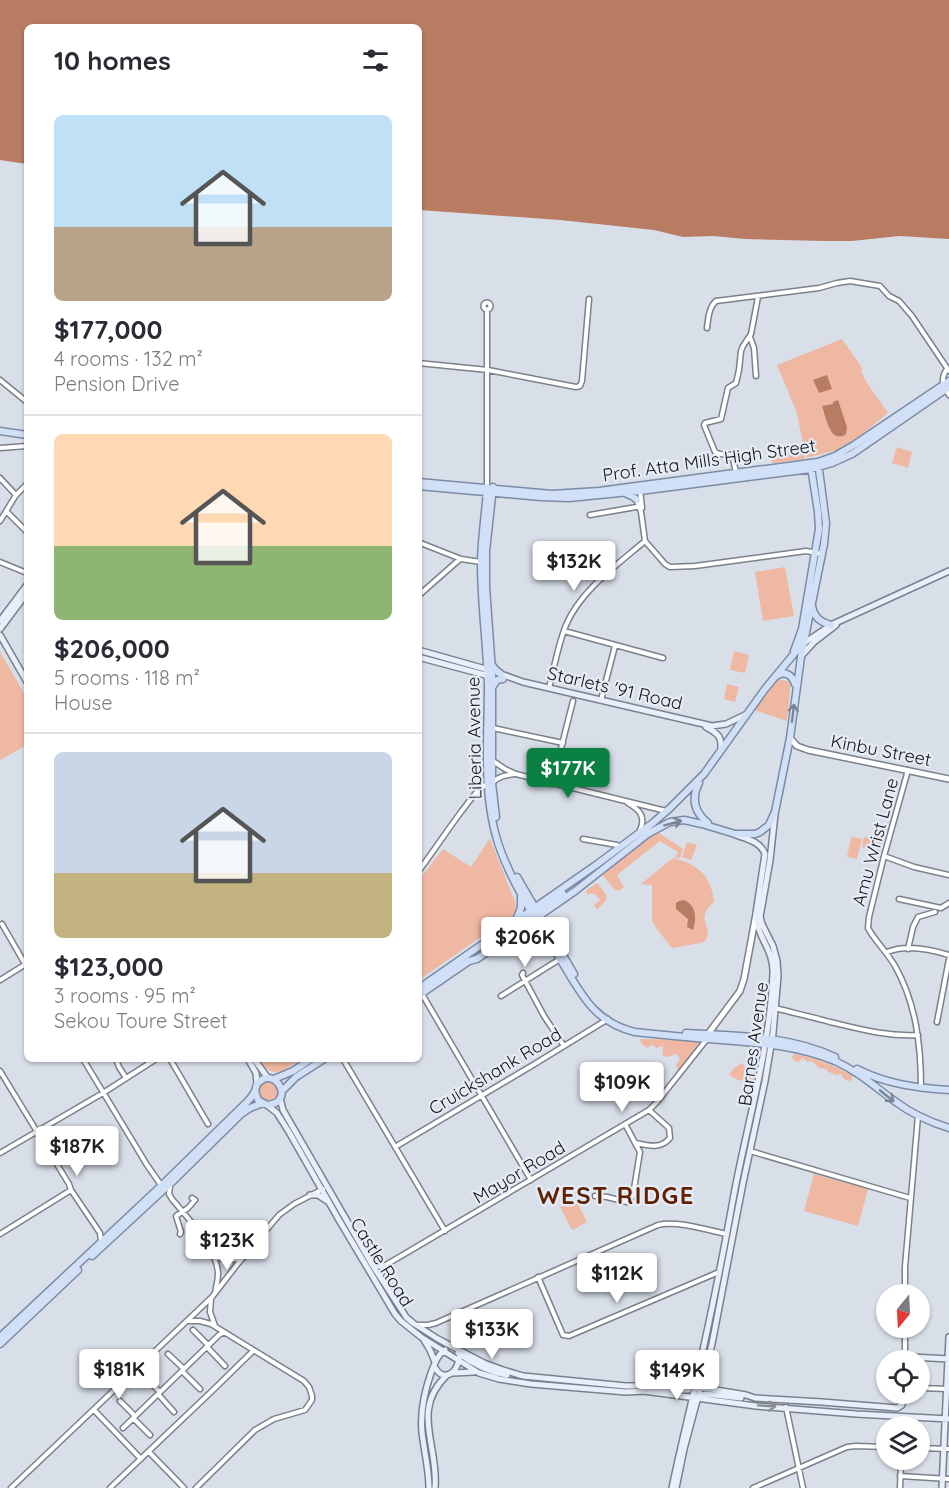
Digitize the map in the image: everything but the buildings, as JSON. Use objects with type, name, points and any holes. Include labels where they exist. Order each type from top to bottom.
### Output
[{"type":"main road","name":"Prof. Atta Mills High Street","points":[[492,490],[566,494],[639,489],[811,466],[835,456],[947,388]]},
{"type":"main road","points":[[0,431],[24,435]]},
{"type":"main road","name":"Barnes Avenue","points":[[674,1488],[701,1375],[726,1234],[775,1008],[777,961],[760,917],[770,860],[775,812],[790,738],[801,657],[826,523],[818,464]]},
{"type":"main road","name":"Prof. Atta Mills High Street","points":[[492,490],[560,498],[623,493],[736,473],[811,466]]},
{"type":"main road","points":[[791,657],[802,628],[819,521],[811,466]]},
{"type":"main road","points":[[422,482],[492,490]]},
{"type":"main road","points":[[422,486],[492,490]]},
{"type":"main road","points":[[623,493],[632,496],[640,503],[643,494],[639,489]]},
{"type":"main road","points":[[477,491],[489,500],[492,490]]},
{"type":"main road","name":"Liberia Avenue","points":[[492,490],[481,562],[492,728],[492,760],[488,793],[493,824],[507,867],[520,890],[587,995],[607,1019]]},
{"type":"main road","name":"Liberia Avenue","points":[[489,500],[486,587],[490,784],[502,842],[509,862],[535,914],[589,1004],[607,1019],[632,1028],[768,1041]]},
{"type":"main road","points":[[711,826],[699,816],[694,801],[695,792],[704,774],[774,677],[804,643],[839,621],[949,571]]},
{"type":"main road","points":[[0,629],[2,622],[24,589]]},
{"type":"main road","points":[[24,596],[2,622],[1,638],[24,677]]},
{"type":"main road","points":[[811,602],[817,618],[831,625]]},
{"type":"main road","points":[[801,657],[810,645],[839,621]]},
{"type":"main road","points":[[422,651],[489,675],[497,680],[502,676],[496,670],[489,675],[422,658]]},
{"type":"main road","points":[[774,677],[778,674],[787,674],[793,678],[796,688]]},
{"type":"main road","name":"Starlets '91 Road","points":[[502,676],[718,726],[747,714]]},
{"type":"main road","name":"Starlets '91 Road","points":[[700,723],[719,735],[722,742],[721,750]]},
{"type":"main road","points":[[422,992],[515,923],[535,914],[666,812],[704,774]]},
{"type":"main road","points":[[422,992],[661,826],[684,820],[735,834],[749,835],[760,832],[769,825],[775,812]]},
{"type":"main road","name":"Barnes Avenue","points":[[701,1375],[714,1333],[765,1081],[773,981],[771,955],[756,925],[765,854],[763,848],[758,844],[735,834]]},
{"type":"main road","points":[[515,923],[521,908],[520,890]]},
{"type":"main road","name":"Liberia Avenue","points":[[708,1037],[718,1035],[811,1047],[872,1079],[896,1103],[918,1116],[949,1128]]},
{"type":"main road","points":[[250,1062],[256,1073],[258,1100],[265,1104]]},
{"type":"main road","points":[[257,1062],[271,1079],[280,1084],[282,1091]]},
{"type":"main road","points":[[0,1337],[247,1102],[264,1079],[271,1079],[293,1071],[306,1062]]},
{"type":"main road","points":[[0,1344],[157,1197],[240,1114],[250,1108],[277,1102],[282,1091],[296,1077],[319,1062]]},
{"type":"main road","points":[[872,1079],[907,1086],[949,1090]]},
{"type":"main road","name":"Castle Road","points":[[280,1098],[283,1110],[325,1188],[406,1317],[416,1325],[492,1367],[523,1376],[626,1386],[658,1384],[680,1386],[697,1393],[706,1400],[887,1416]]},
{"type":"main road","name":"Castle Road","points":[[265,1104],[277,1113],[316,1179],[325,1188],[328,1201],[392,1311],[421,1336],[475,1372],[516,1382],[626,1392],[644,1391],[673,1395],[697,1393],[710,1389],[755,1398],[897,1408],[902,1404]]},
{"type":"main road","points":[[310,1195],[316,1188],[316,1179]]},
{"type":"main road","points":[[310,1195],[318,1195],[328,1201]]},
{"type":"main road","points":[[373,1266],[384,1266],[380,1276]]},
{"type":"main road","points":[[435,1334],[474,1365],[510,1375],[523,1376]]},
{"type":"main road","points":[[421,1336],[430,1350],[435,1369],[440,1374],[475,1372]]},
{"type":"main road","points":[[942,1488],[946,1479],[949,1337]]},
{"type":"main road","points":[[429,1488],[429,1466],[422,1431],[424,1391],[438,1356],[451,1348]]},
{"type":"main road","points":[[435,1488],[428,1425],[430,1402],[435,1387],[456,1368],[459,1361],[458,1353]]},
{"type":"main road","points":[[930,1358],[948,1359]]},
{"type":"main road","points":[[680,1386],[692,1383],[701,1375],[710,1389]]},
{"type":"main road","points":[[644,1391],[666,1389],[755,1398]]},
{"type":"main road","points":[[673,1395],[686,1402],[692,1410],[706,1400]]},
{"type":"main road","points":[[856,1414],[857,1405]]},
{"type":"main road","name":"Castle Road","points":[[930,1418],[947,1419]]},
{"type":"street","points":[[707,328],[714,302],[819,288],[850,281],[880,286],[889,296],[899,301],[912,316],[948,370],[943,378],[947,388]]},
{"type":"street","points":[[736,473],[732,454],[715,452],[704,424],[720,419],[728,388],[736,383],[741,351],[750,337],[758,297]]},
{"type":"street","points":[[422,364],[488,370],[559,385],[580,386],[590,299]]},
{"type":"street","points":[[487,310],[486,462],[492,490]]},
{"type":"street","points":[[750,337],[754,348],[756,375]]},
{"type":"street","points":[[0,380],[24,400]]},
{"type":"street","points":[[0,448],[24,446]]},
{"type":"street","points":[[0,478],[16,495]]},
{"type":"street","points":[[0,520],[24,486]]},
{"type":"street","points":[[639,489],[645,541],[670,567],[695,566],[806,551],[822,554]]},
{"type":"street","points":[[590,514],[640,503]]},
{"type":"street","points":[[7,512],[24,529]]},
{"type":"street","points":[[549,688],[564,631],[574,611],[591,589],[645,541]]},
{"type":"street","points":[[422,544],[460,559],[481,562]]},
{"type":"street","points":[[422,592],[460,559]]},
{"type":"street","points":[[0,562],[24,572]]},
{"type":"street","points":[[564,631],[663,658]]},
{"type":"street","points":[[601,700],[615,645]]},
{"type":"street","points":[[552,784],[573,701]]},
{"type":"street","points":[[492,728],[563,743]]},
{"type":"street","points":[[790,738],[797,746],[808,750]]},
{"type":"street","points":[[786,758],[788,753],[794,750],[808,750]]},
{"type":"street","name":"Kinbu Street","points":[[808,750],[949,778]]},
{"type":"street","points":[[492,760],[516,774],[666,812]]},
{"type":"street","name":"Amu Wrist Lane","points":[[908,770],[868,923],[870,932],[887,952],[904,983],[915,1017],[921,1054],[921,1088]]},
{"type":"street","points":[[422,866],[477,791],[504,775],[516,774]]},
{"type":"street","points":[[477,791],[488,793]]},
{"type":"street","points":[[625,801],[642,814],[643,822],[639,833]]},
{"type":"street","points":[[583,839],[617,845]]},
{"type":"street","points":[[884,856],[914,867],[949,875]]},
{"type":"street","points":[[899,899],[941,908],[949,903]]},
{"type":"street","points":[[908,949],[912,927],[918,917],[935,912]]},
{"type":"street","points":[[708,1037],[740,991],[756,913]]},
{"type":"street","points":[[2,924],[24,961]]},
{"type":"street","points":[[750,940],[755,934],[761,936]]},
{"type":"street","points":[[887,952],[896,949],[929,950],[949,957],[937,1022]]},
{"type":"street","points":[[501,996],[560,959]]},
{"type":"street","points":[[0,980],[24,965]]},
{"type":"street","points":[[522,973],[544,1016],[564,1046]]},
{"type":"street","points":[[422,996],[531,1180]]},
{"type":"street","points":[[775,1008],[871,1032],[901,1036],[918,1035]]},
{"type":"street","name":"Cruickshank Road","points":[[395,1147],[607,1019]]},
{"type":"street","points":[[716,1024],[718,1035]]},
{"type":"street","name":"Mayor Road","points":[[384,1266],[648,1110],[657,1102],[708,1037]]},
{"type":"street","points":[[85,1062],[161,1186]]},
{"type":"street","points":[[117,1062],[126,1078]]},
{"type":"street","points":[[0,1153],[151,1062]]},
{"type":"street","points":[[172,1062],[208,1124]]},
{"type":"street","points":[[345,1062],[445,1231]]},
{"type":"street","points":[[0,1071],[71,1190],[100,1233],[101,1242]]},
{"type":"street","points":[[636,1143],[649,1146],[660,1145],[666,1143],[670,1138],[669,1128],[648,1110]]},
{"type":"street","points":[[905,1284],[918,1116]]},
{"type":"street","points":[[595,1196],[625,1202],[630,1200],[634,1192],[640,1152],[625,1124]]},
{"type":"street","points":[[750,1151],[910,1198]]},
{"type":"street","points":[[172,1182],[169,1191],[172,1199],[197,1228],[212,1256],[218,1274],[210,1312],[216,1327]]},
{"type":"street","points":[[11,1488],[213,1295],[279,1215],[325,1188]]},
{"type":"street","points":[[0,1234],[71,1190]]},
{"type":"street","points":[[157,1197],[164,1196],[172,1199]]},
{"type":"street","points":[[180,1234],[175,1217],[194,1201],[192,1198]]},
{"type":"street","points":[[416,1325],[436,1323],[622,1239],[664,1223],[726,1234]]},
{"type":"street","points":[[100,1233],[108,1236]]},
{"type":"street","points":[[212,1256],[226,1260],[242,1258]]},
{"type":"street","points":[[538,1277],[563,1335],[569,1336],[719,1272]]},
{"type":"street","points":[[186,1321],[201,1321],[216,1327],[304,1380],[312,1396],[305,1410],[274,1419],[255,1430],[196,1488]]},
{"type":"street","points":[[435,1334],[436,1323]]},
{"type":"street","points":[[193,1330],[225,1366]]},
{"type":"street","points":[[123,1428],[224,1332]]},
{"type":"street","points":[[110,1488],[253,1351]]},
{"type":"street","points":[[168,1354],[200,1389]]},
{"type":"street","points":[[647,1366],[658,1384]]},
{"type":"street","points":[[144,1377],[174,1412]]},
{"type":"street","points":[[930,1388],[948,1389]]},
{"type":"street","points":[[120,1401],[150,1435]]},
{"type":"street","points":[[786,1407],[803,1488]]},
{"type":"street","points":[[94,1410],[141,1459]]},
{"type":"street","points":[[753,1488],[847,1447],[876,1447]]},
{"type":"street","points":[[930,1448],[947,1449]]},
{"type":"street","points":[[149,1452],[184,1488]]},
{"type":"street","points":[[900,1470],[900,1488]]},
{"type":"street","points":[[900,1476],[946,1479]]},
{"type":"shaded area","points":[[0,0],[949,0],[949,239],[899,236],[852,241],[824,241],[713,236],[683,237],[654,230],[560,220],[422,210],[422,24],[24,24],[24,164],[0,160]]},
{"type":"shaded area","points":[[842,339],[861,366],[867,383],[888,413],[860,436],[836,450],[807,458],[805,452],[805,459],[772,463],[771,448],[803,444],[797,413],[777,365]]},
{"type":"shaded area","points":[[827,375],[832,389],[819,393],[813,380]]},
{"type":"shaded area","points":[[838,400],[847,427],[846,434],[841,436],[832,433],[822,406],[833,404]]},
{"type":"shaded area","points":[[897,447],[912,452],[908,468],[892,463]]},
{"type":"shaded area","points":[[785,567],[794,616],[763,621],[755,572]]},
{"type":"shaded area","points":[[734,651],[749,655],[745,673],[730,670]]},
{"type":"shaded area","points":[[0,652],[24,693],[24,747],[0,760]]},
{"type":"shaded area","points":[[778,679],[791,682],[787,721],[754,710]]},
{"type":"shaded area","points":[[727,684],[739,687],[735,702],[724,699]]},
{"type":"shaded area","points":[[656,831],[683,849],[680,858],[675,858],[678,852],[660,841],[617,875],[624,887],[619,891],[614,889],[601,873]]},
{"type":"shaded area","points":[[851,837],[862,839],[857,859],[847,857]]},
{"type":"shaded area","points":[[864,837],[882,841],[880,851],[862,847]]},
{"type":"shaded area","points":[[490,838],[517,912],[422,978],[422,876],[443,849],[471,867]]},
{"type":"shaded area","points":[[687,842],[697,845],[691,860],[682,857]]},
{"type":"shaded area","points":[[673,858],[696,867],[701,872],[710,884],[714,901],[705,914],[708,933],[706,940],[672,948],[652,920],[652,885],[641,884]]},
{"type":"shaded area","points":[[597,883],[606,899],[597,909],[594,905],[600,900],[596,895],[591,893],[588,895],[586,891]]},
{"type":"shaded area","points":[[684,900],[691,905],[694,912],[693,930],[687,927],[688,919],[676,909],[676,903]]},
{"type":"shaded area","points":[[530,931],[538,935],[542,931],[553,949],[541,955],[530,939],[510,952],[507,948],[511,946],[510,944]]},
{"type":"shaded area","points":[[640,1039],[699,1040],[700,1042],[678,1071],[676,1065],[680,1058],[676,1054],[663,1056],[663,1046],[656,1048],[652,1045],[647,1048]]},
{"type":"shaded area","points":[[794,1054],[831,1065],[852,1075],[852,1080],[849,1081],[841,1074],[836,1075],[827,1069],[819,1068],[812,1061],[808,1062],[802,1058],[799,1062],[794,1061],[792,1057]]},
{"type":"shaded area","points":[[260,1062],[297,1062],[287,1069],[277,1072],[272,1072]]},
{"type":"shaded area","points":[[742,1063],[754,1079],[752,1082],[738,1080],[729,1075]]},
{"type":"shaded area","points":[[264,1081],[272,1081],[278,1087],[278,1095],[272,1101],[264,1101],[258,1095],[258,1087]]},
{"type":"shaded area","points":[[814,1174],[868,1189],[858,1226],[804,1211]]},
{"type":"shaded area","points":[[576,1200],[587,1222],[572,1230],[560,1207]]},
{"type":"waterway","points":[[2,1078],[27,1119]]},
{"type":"district","name":"WEST RIDGE","points":[[616,1195]]}]
